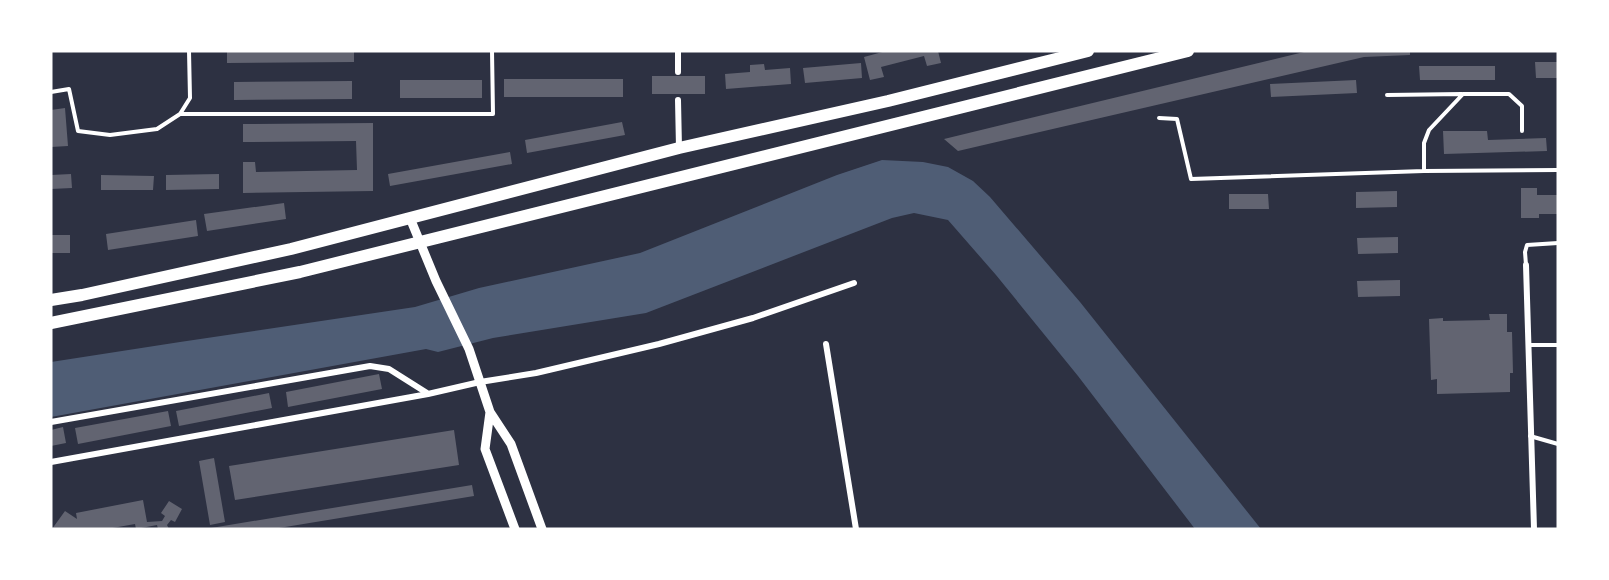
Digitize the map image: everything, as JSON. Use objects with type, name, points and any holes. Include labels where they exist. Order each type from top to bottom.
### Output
[{"type":"highway","points":[[51,300],[291,249],[679,148],[888,101],[1088,51]]},
{"type":"highway","points":[[51,323],[300,272],[1188,51]]},
{"type":"main road","points":[[410,218],[436,282],[469,349],[490,412],[511,444],[542,529]]},
{"type":"main road","points":[[490,412],[485,449],[514,529]]},
{"type":"street","points":[[678,51],[678,72]]},
{"type":"street","points":[[678,100],[679,148]]},
{"type":"street","points":[[1527,265],[1534,529]]},
{"type":"street","points":[[51,462],[536,373],[658,344],[753,318],[854,283]]},
{"type":"street","points":[[826,344],[856,529]]},
{"type":"street","points":[[51,422],[370,366],[389,369],[428,394]]},
{"type":"lane","points":[[51,92],[69,89],[78,131],[110,135],[157,129],[180,114],[190,98],[189,51]]},
{"type":"lane","points":[[180,114],[493,114],[492,51]]},
{"type":"lane","points":[[1424,171],[1424,143],[1429,130],[1463,94]]},
{"type":"lane","points":[[1387,95],[1509,94],[1521,106],[1522,131]]},
{"type":"lane","points":[[1159,118],[1178,119],[1191,179],[1424,171],[1558,170]]},
{"type":"lane","points":[[1527,265],[1525,252],[1527,245],[1558,243]]},
{"type":"lane","points":[[1530,345],[1558,345]]},
{"type":"lane","points":[[1530,436],[1558,444]]},
{"type":"water","points":[[882,160],[923,162],[948,167],[973,181],[990,197],[1080,302],[1261,529],[1195,529],[1078,376],[948,220],[914,213],[892,218],[646,313],[493,338],[438,352],[426,349],[51,417],[51,362],[415,307],[479,288],[640,253],[837,175]]},
{"type":"building","points":[[227,51],[354,51],[354,62],[227,63]]},
{"type":"building","points":[[886,51],[938,51],[941,63],[927,66],[924,56],[881,67],[884,77],[870,80],[864,57]]},
{"type":"building","points":[[1308,51],[1410,51],[1410,55],[1364,57],[958,151],[944,139]]},
{"type":"building","points":[[1535,62],[1558,62],[1558,78],[1536,78]]},
{"type":"building","points":[[861,63],[862,78],[805,83],[803,68]]},
{"type":"building","points":[[764,64],[765,70],[790,68],[791,84],[726,89],[725,74],[750,72],[750,65]]},
{"type":"building","points":[[1419,66],[1495,66],[1495,80],[1420,80]]},
{"type":"building","points":[[652,76],[705,76],[705,94],[652,94]]},
{"type":"building","points":[[504,79],[623,79],[623,97],[504,97]]},
{"type":"building","points":[[400,80],[482,80],[482,98],[400,98]]},
{"type":"building","points":[[1356,80],[1357,93],[1271,97],[1270,84]]},
{"type":"building","points":[[352,81],[352,99],[234,100],[234,82]]},
{"type":"building","points":[[65,108],[68,146],[51,147],[51,110]]},
{"type":"building","points":[[622,122],[625,135],[527,153],[525,140]]},
{"type":"building","points":[[373,123],[373,191],[243,193],[243,162],[255,162],[256,172],[357,170],[356,141],[243,142],[243,124]]},
{"type":"building","points":[[1443,131],[1487,131],[1488,140],[1546,138],[1547,151],[1444,154]]},
{"type":"building","points":[[510,152],[512,164],[390,186],[388,174]]},
{"type":"building","points":[[71,174],[72,188],[51,189],[51,175]]},
{"type":"building","points":[[219,174],[219,189],[166,190],[166,175]]},
{"type":"building","points":[[101,175],[154,176],[153,190],[101,190]]},
{"type":"building","points":[[1521,188],[1537,188],[1537,195],[1558,195],[1558,214],[1539,214],[1539,218],[1521,218]]},
{"type":"building","points":[[1397,191],[1397,207],[1356,208],[1356,192]]},
{"type":"building","points":[[1229,194],[1268,194],[1269,209],[1229,209]]},
{"type":"building","points":[[284,203],[286,219],[207,231],[204,214]]},
{"type":"building","points":[[196,220],[198,236],[108,250],[106,234]]},
{"type":"building","points":[[51,235],[70,235],[70,253],[51,253]]},
{"type":"building","points":[[1398,237],[1398,253],[1358,254],[1357,238]]},
{"type":"building","points":[[1400,280],[1400,296],[1358,297],[1357,281]]},
{"type":"building","points":[[1489,314],[1507,314],[1507,332],[1512,332],[1513,373],[1510,373],[1510,392],[1437,394],[1437,379],[1431,380],[1429,319],[1490,320]]},
{"type":"building","points":[[379,374],[382,389],[288,407],[286,392]]},
{"type":"building","points":[[269,393],[272,408],[179,426],[176,411]]},
{"type":"building","points":[[168,411],[171,426],[78,444],[75,428]]},
{"type":"building","points":[[63,427],[66,443],[51,446],[51,430]]},
{"type":"building","points":[[454,430],[459,465],[235,500],[229,466]]},
{"type":"building","points":[[214,458],[225,522],[210,525],[199,461]]},
{"type":"building","points":[[472,485],[474,496],[273,529],[211,529],[211,528]]},
{"type":"building","points":[[143,500],[147,522],[162,521],[165,516],[161,513],[169,501],[182,509],[175,522],[171,520],[167,525],[169,529],[158,529],[157,525],[136,529],[135,524],[107,529],[52,529],[65,511],[77,519],[76,513]]}]
